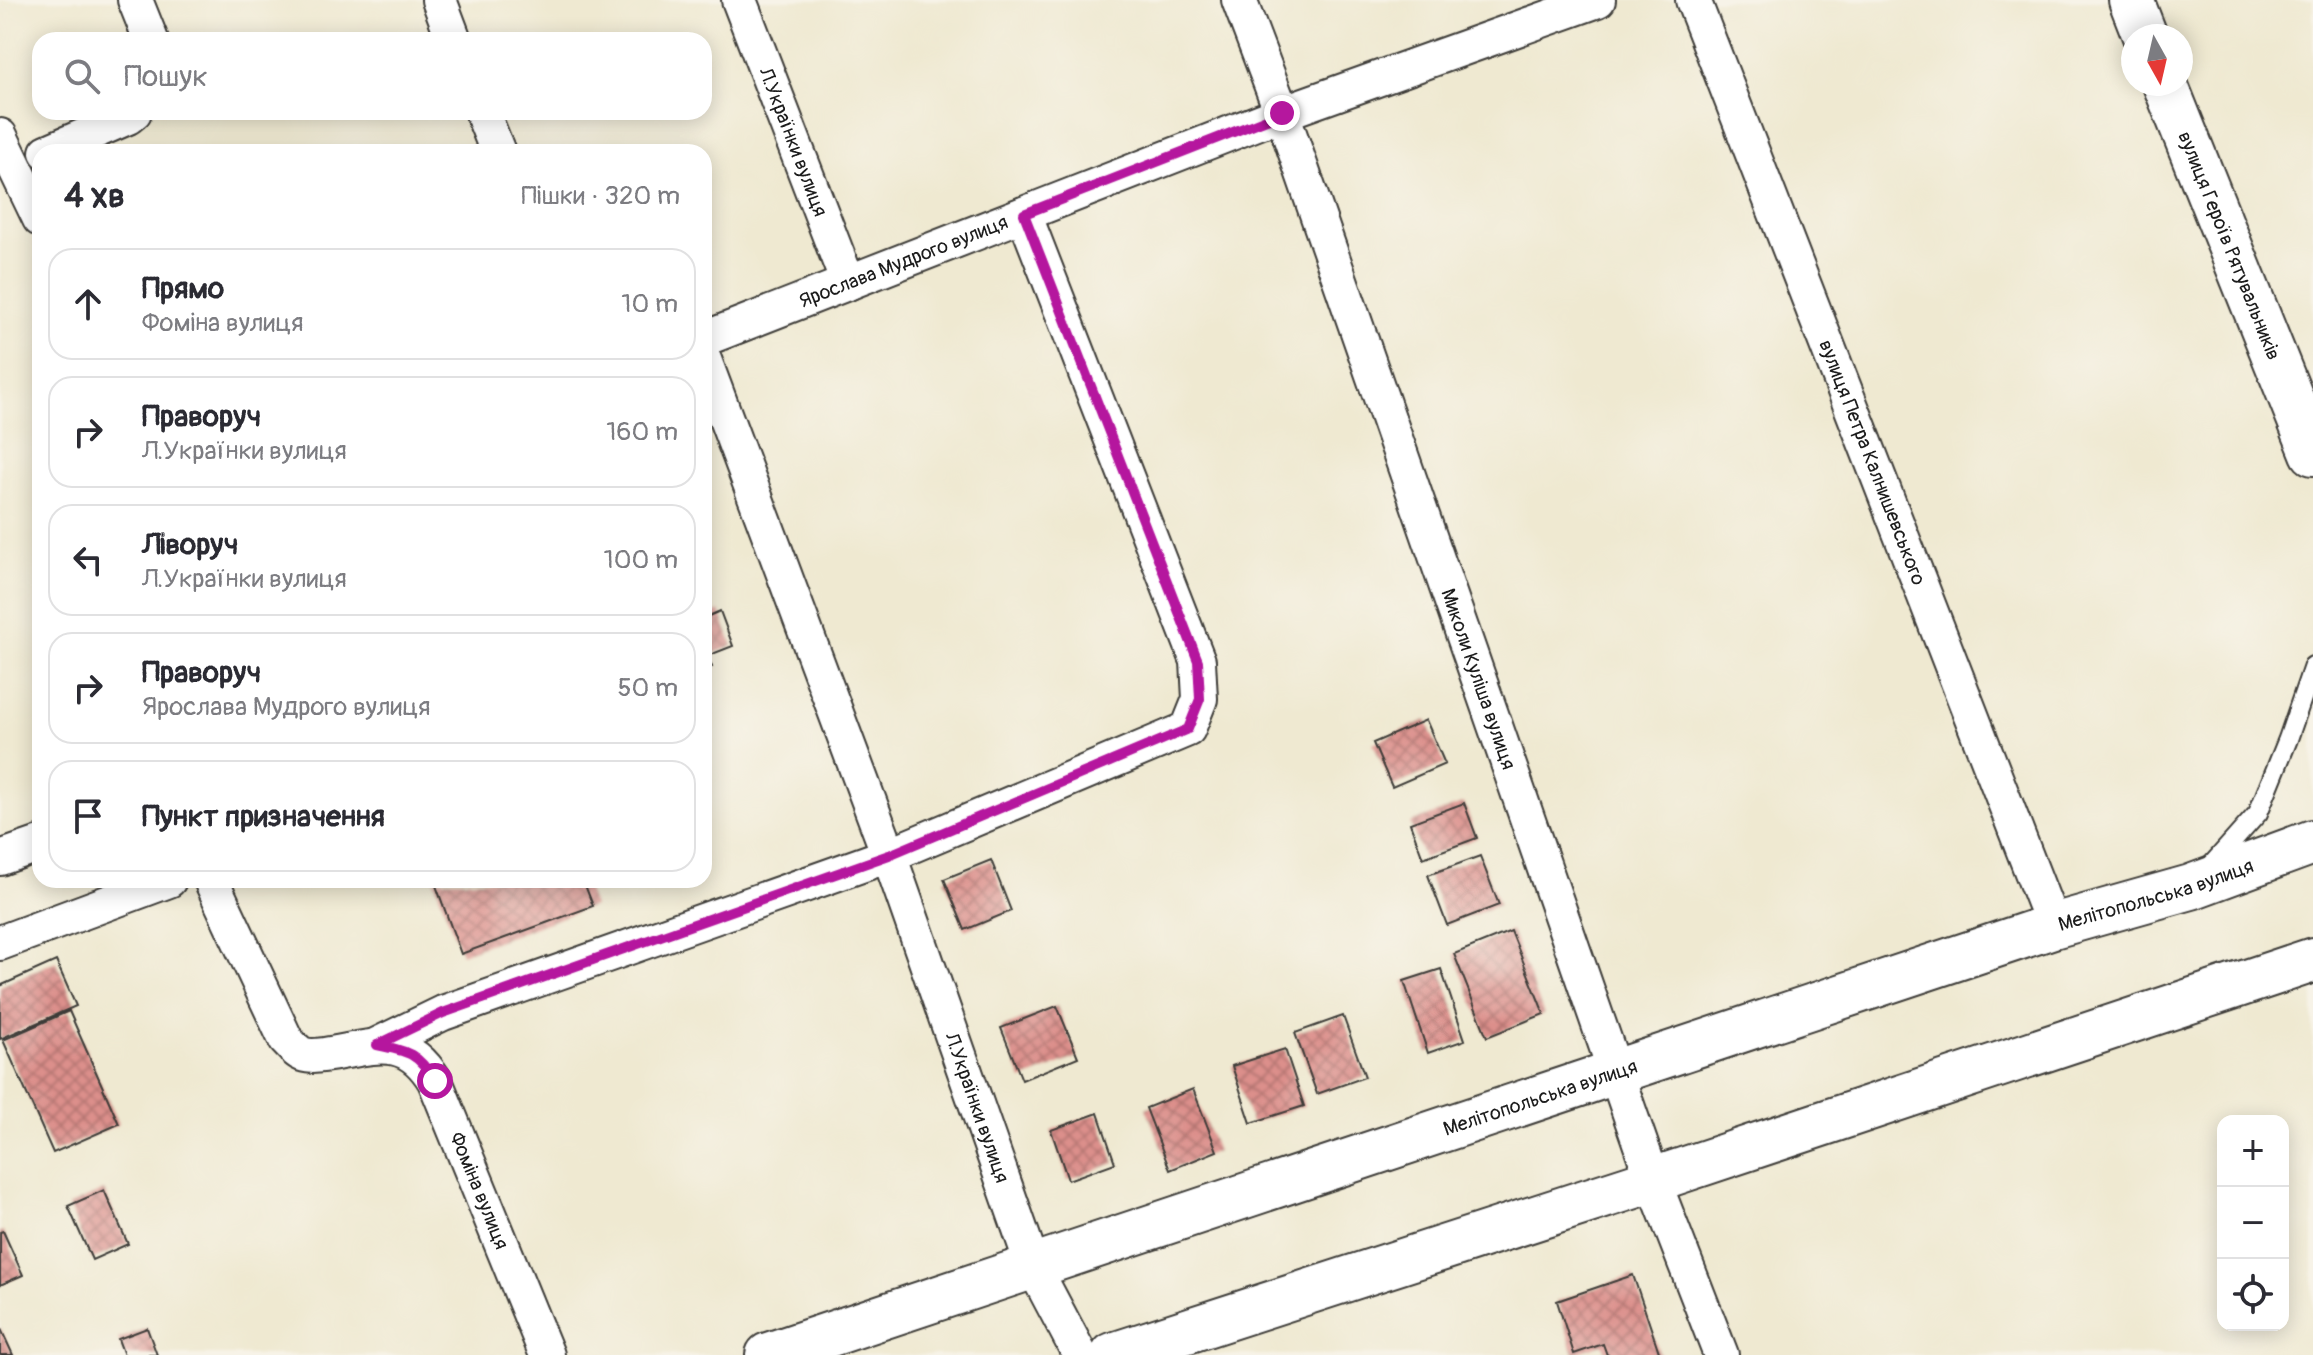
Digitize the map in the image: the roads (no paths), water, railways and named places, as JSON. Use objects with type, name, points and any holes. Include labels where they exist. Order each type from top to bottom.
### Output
[{"type":"street","points":[[135,0],[148,32]]},
{"type":"street","points":[[439,0],[451,32]]},
{"type":"street","name":"Л.Українки вулиця","points":[[739,0],[848,283]]},
{"type":"street","name":"Миколи Куліша вулиця","points":[[1239,0],[1282,113],[1653,1180],[1721,1355]]},
{"type":"street","name":"Ярослава Мудрого вулиця","points":[[712,336],[1282,113],[1598,0]]},
{"type":"street","name":"вулиця Петра Калнишевського","points":[[1693,0],[2053,926]]},
{"type":"street","points":[[2131,0],[2140,24]]},
{"type":"street","name":"вулиця Героїв Рятувальників","points":[[2170,96],[2313,453]]},
{"type":"street","points":[[66,144],[121,120]]},
{"type":"street","points":[[485,120],[495,144]]},
{"type":"street","points":[[18,152],[32,195]]},
{"type":"street","points":[[377,1045],[443,1013],[889,855],[1188,729],[1200,699],[1198,661],[1024,214]]},
{"type":"street","name":"Л.Українки вулиця","points":[[712,381],[889,855],[1033,1266],[1080,1355]]},
{"type":"street","name":"Мелітопольська вулиця","points":[[768,1355],[2053,926],[2191,887],[2313,842]]},
{"type":"street","points":[[0,858],[32,847]]},
{"type":"street","points":[[0,943],[148,888]]},
{"type":"street","name":"Фоміна вулиця","points":[[215,888],[286,1040],[301,1054],[313,1056],[377,1045],[404,1050],[424,1063],[435,1081],[547,1355]]},
{"type":"street","points":[[1113,1355],[1653,1180],[2313,960]]},
{"type":"lane","points":[[2191,887],[2258,813],[2313,666]]}]
